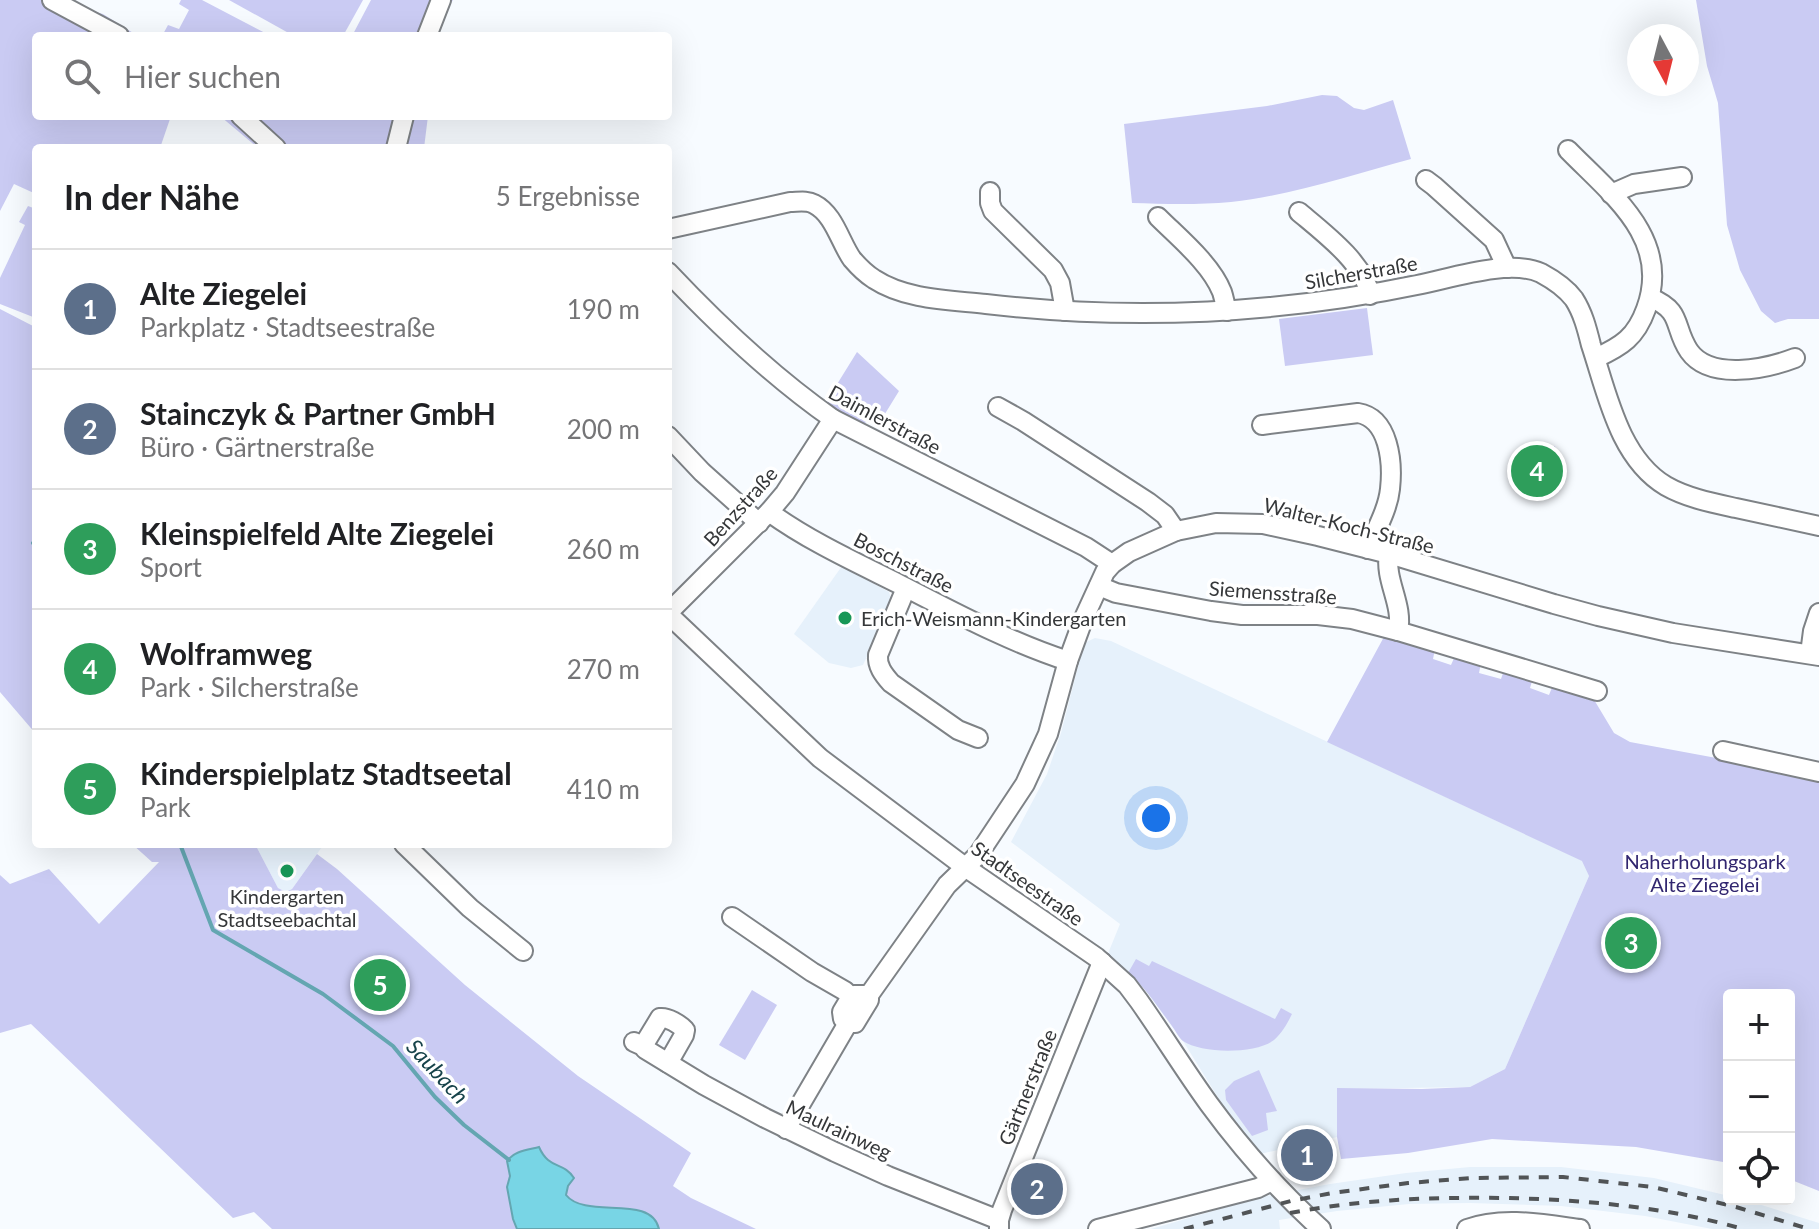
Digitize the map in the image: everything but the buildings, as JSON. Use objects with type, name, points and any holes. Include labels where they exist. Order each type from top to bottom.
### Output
[{"type":"street","points":[[52,0],[112,32]]},
{"type":"street","points":[[429,32],[441,0]]},
{"type":"street","points":[[245,120],[272,144]]},
{"type":"street","points":[[397,144],[403,120]]},
{"type":"street","points":[[1568,150],[1635,222],[1651,252],[1651,298],[1643,319],[1627,341],[1596,358]]},
{"type":"street","points":[[1611,194],[1634,184],[1682,177]]},
{"type":"street","points":[[1426,180],[1494,240],[1507,268]]},
{"type":"street","points":[[990,192],[993,211],[1053,270],[1060,283],[1065,311]]},
{"type":"street","name":"Silcherstraße","points":[[672,228],[805,201],[824,213],[853,259],[876,281],[930,298],[1065,311],[1131,314],[1227,311],[1306,304],[1521,267],[1558,282],[1573,297],[1581,310],[1605,392],[1629,449],[1653,477],[1669,488],[1706,502],[1819,526]]},
{"type":"street","points":[[1299,212],[1362,272],[1370,295]]},
{"type":"street","points":[[1158,217],[1215,278],[1227,311]]},
{"type":"street","name":"Daimlerstraße","points":[[672,276],[764,364],[833,419],[1086,547],[1112,564]]},
{"type":"street","points":[[1651,298],[1669,309],[1677,320],[1688,349],[1706,365],[1733,370],[1758,368],[1795,358]]},
{"type":"street","points":[[998,407],[1148,502],[1165,515],[1176,531]]},
{"type":"street","points":[[1262,425],[1358,413],[1377,422],[1387,445],[1390,488],[1368,549]]},
{"type":"street","name":"Benzstraße","points":[[672,610],[764,518],[785,493],[833,419]]},
{"type":"street","name":"Boschstraße","points":[[672,440],[702,472],[764,518],[1041,652],[1068,661]]},
{"type":"street","name":"Walter-Koch-Straße","points":[[860,996],[947,885],[978,855],[1034,768],[1048,734],[1068,661],[1105,572],[1129,552],[1176,531],[1216,523],[1263,524],[1389,554],[1598,616],[1673,633],[1814,655]]},
{"type":"street","points":[[1389,554],[1388,570],[1400,623],[1398,631]]},
{"type":"street","name":"Siemensstraße","points":[[1099,586],[1116,593],[1211,611],[1352,619],[1597,691]]},
{"type":"street","points":[[906,588],[878,655],[882,673],[891,683],[958,730],[978,738]]},
{"type":"street","points":[[1814,655],[1813,631],[1819,613]]},
{"type":"street","name":"Stadtseestraße","points":[[672,618],[820,758],[965,867],[1102,962],[1127,985],[1209,1103],[1272,1181],[1321,1229]]},
{"type":"street","points":[[1723,751],[1819,772]]},
{"type":"street","points":[[408,848],[470,908],[523,951]]},
{"type":"street","points":[[732,917],[812,972],[860,996],[842,1012],[843,1019],[848,1023],[786,1129]]},
{"type":"street","name":"Gärtnerstraße","points":[[999,1225],[1102,962]]},
{"type":"street","name":"Maulrainweg","points":[[668,1063],[685,1030],[664,1017],[639,1044],[645,1049],[704,1085],[786,1129],[999,1225]]},
{"type":"street","points":[[1098,1229],[1258,1188],[1272,1181]]},
{"type":"street","points":[[1467,1229],[1504,1222],[1543,1223],[1580,1229]]},
{"type":"shaded area","name":"Erich-Weismann-Kindergarten","points":[[842,566],[889,592],[892,602],[863,665],[851,668],[829,663],[794,634]]},
{"type":"shaded area","points":[[1095,638],[1111,641],[1583,861],[1589,876],[1505,1069],[1470,1087],[1337,1089],[1337,1137],[1260,1154],[1140,983],[1107,956],[1120,924],[1011,842],[1047,774],[1084,643]]},
{"type":"shaded area","name":"Kindergarten Stadtseebachtal","points":[[257,848],[321,848],[292,889],[286,892],[278,888]]},
{"type":"shaded area","points":[[539,1147],[547,1159],[574,1178],[566,1195],[575,1202],[644,1212],[654,1218],[659,1229],[517,1229],[507,1187],[510,1176],[507,1161],[517,1153]]},
{"type":"shaded area","points":[[1470,1167],[1561,1167],[1654,1178],[1723,1195],[1723,1205],[1761,1205],[1819,1223],[1819,1229],[1712,1229],[1645,1216],[1561,1206],[1470,1203],[1409,1204],[1337,1211],[1279,1220],[1280,1229],[1151,1229],[1261,1197],[1406,1173]]},
{"type":"green space","points":[[0,0],[65,0],[103,14],[132,32],[32,32],[32,120],[170,120],[161,144],[32,144],[32,192],[14,184],[0,211]]},
{"type":"green space","points":[[181,0],[202,0],[263,32],[164,32],[168,25],[179,29],[189,10],[179,4]]},
{"type":"green space","points":[[229,0],[363,0],[345,32],[287,32]]},
{"type":"green space","points":[[371,0],[453,0],[442,17],[438,32],[354,32]]},
{"type":"green space","points":[[1696,0],[1819,0],[1819,319],[1788,319],[1775,323],[1761,311],[1740,270],[1727,225],[1718,103],[1707,66]]},
{"type":"green space","points":[[1322,95],[1337,96],[1354,108],[1364,110],[1393,100],[1411,159],[1254,199],[1206,204],[1132,203],[1124,124],[1267,106]]},
{"type":"green space","points":[[225,120],[428,120],[424,144],[253,144]]},
{"type":"green space","points":[[28,206],[32,208],[32,317],[0,304],[0,278],[25,225],[19,222]]},
{"type":"green space","points":[[1367,308],[1373,355],[1285,366],[1279,319]]},
{"type":"green space","points":[[0,309],[32,325],[32,729],[0,692]]},
{"type":"green space","points":[[857,352],[899,391],[883,417],[872,412],[864,425],[826,402]]},
{"type":"green space","points":[[1555,446],[1560,491],[1520,496],[1515,451]]},
{"type":"green space","name":"Naherholungspark Alte Ziegelei","points":[[1385,635],[1435,649],[1433,659],[1451,665],[1455,656],[1481,663],[1479,673],[1501,679],[1504,670],[1533,678],[1530,688],[1549,695],[1553,685],[1593,698],[1614,733],[1630,742],[1819,777],[1819,1191],[1795,1181],[1795,989],[1723,989],[1723,1162],[1636,1147],[1492,1139],[1408,1153],[1341,1159],[1337,1137],[1337,1088],[1470,1087],[1505,1069],[1589,876],[1582,861],[1327,742]]},
{"type":"green space","points":[[136,848],[257,848],[278,888],[286,892],[292,889],[317,854],[465,985],[578,1076],[691,1153],[673,1186],[756,1229],[272,1229],[254,1212],[233,1218],[31,1024],[0,1033],[0,875],[10,884],[49,869],[99,924],[159,862],[152,862]]},
{"type":"green space","points":[[1136,959],[1149,966],[1152,961],[1275,1019],[1281,1008],[1292,1014],[1274,1040],[1266,1045],[1229,1051],[1192,1045],[1182,1040],[1152,998],[1128,973]]},
{"type":"green space","points":[[752,990],[777,1005],[745,1060],[719,1045]]},
{"type":"green space","points":[[1259,1070],[1277,1111],[1266,1113],[1268,1130],[1252,1136],[1226,1100],[1225,1090],[1234,1081]]},
{"type":"waterway","name":"Saubach","points":[[182,848],[213,930],[323,994],[393,1046],[435,1097],[464,1125],[509,1160]]},
{"type":"railway","points":[[1184,1229],[1332,1193],[1472,1178],[1563,1177],[1653,1187],[1809,1229]]},
{"type":"railway","points":[[1290,1213],[1399,1200],[1537,1199],[1656,1210],[1743,1229]]},
{"type":"place","name":"Wolframweg","points":[[1537,471]]},
{"type":"place","name":"Erich-Weismann-Kindergarten","points":[[845,618]]},
{"type":"place","name":"Kindergarten Stadtseebachtal","points":[[287,871]]},
{"type":"place","name":"Kleinspielfeld Alte Ziegelei","points":[[1631,943]]},
{"type":"place","name":"Kinderspielplatz Stadtseetal","points":[[380,985]]},
{"type":"place","name":"Alte Ziegelei","points":[[1307,1155]]},
{"type":"place","name":"Stainczyk & Partner GmbH","points":[[1037,1189]]}]
